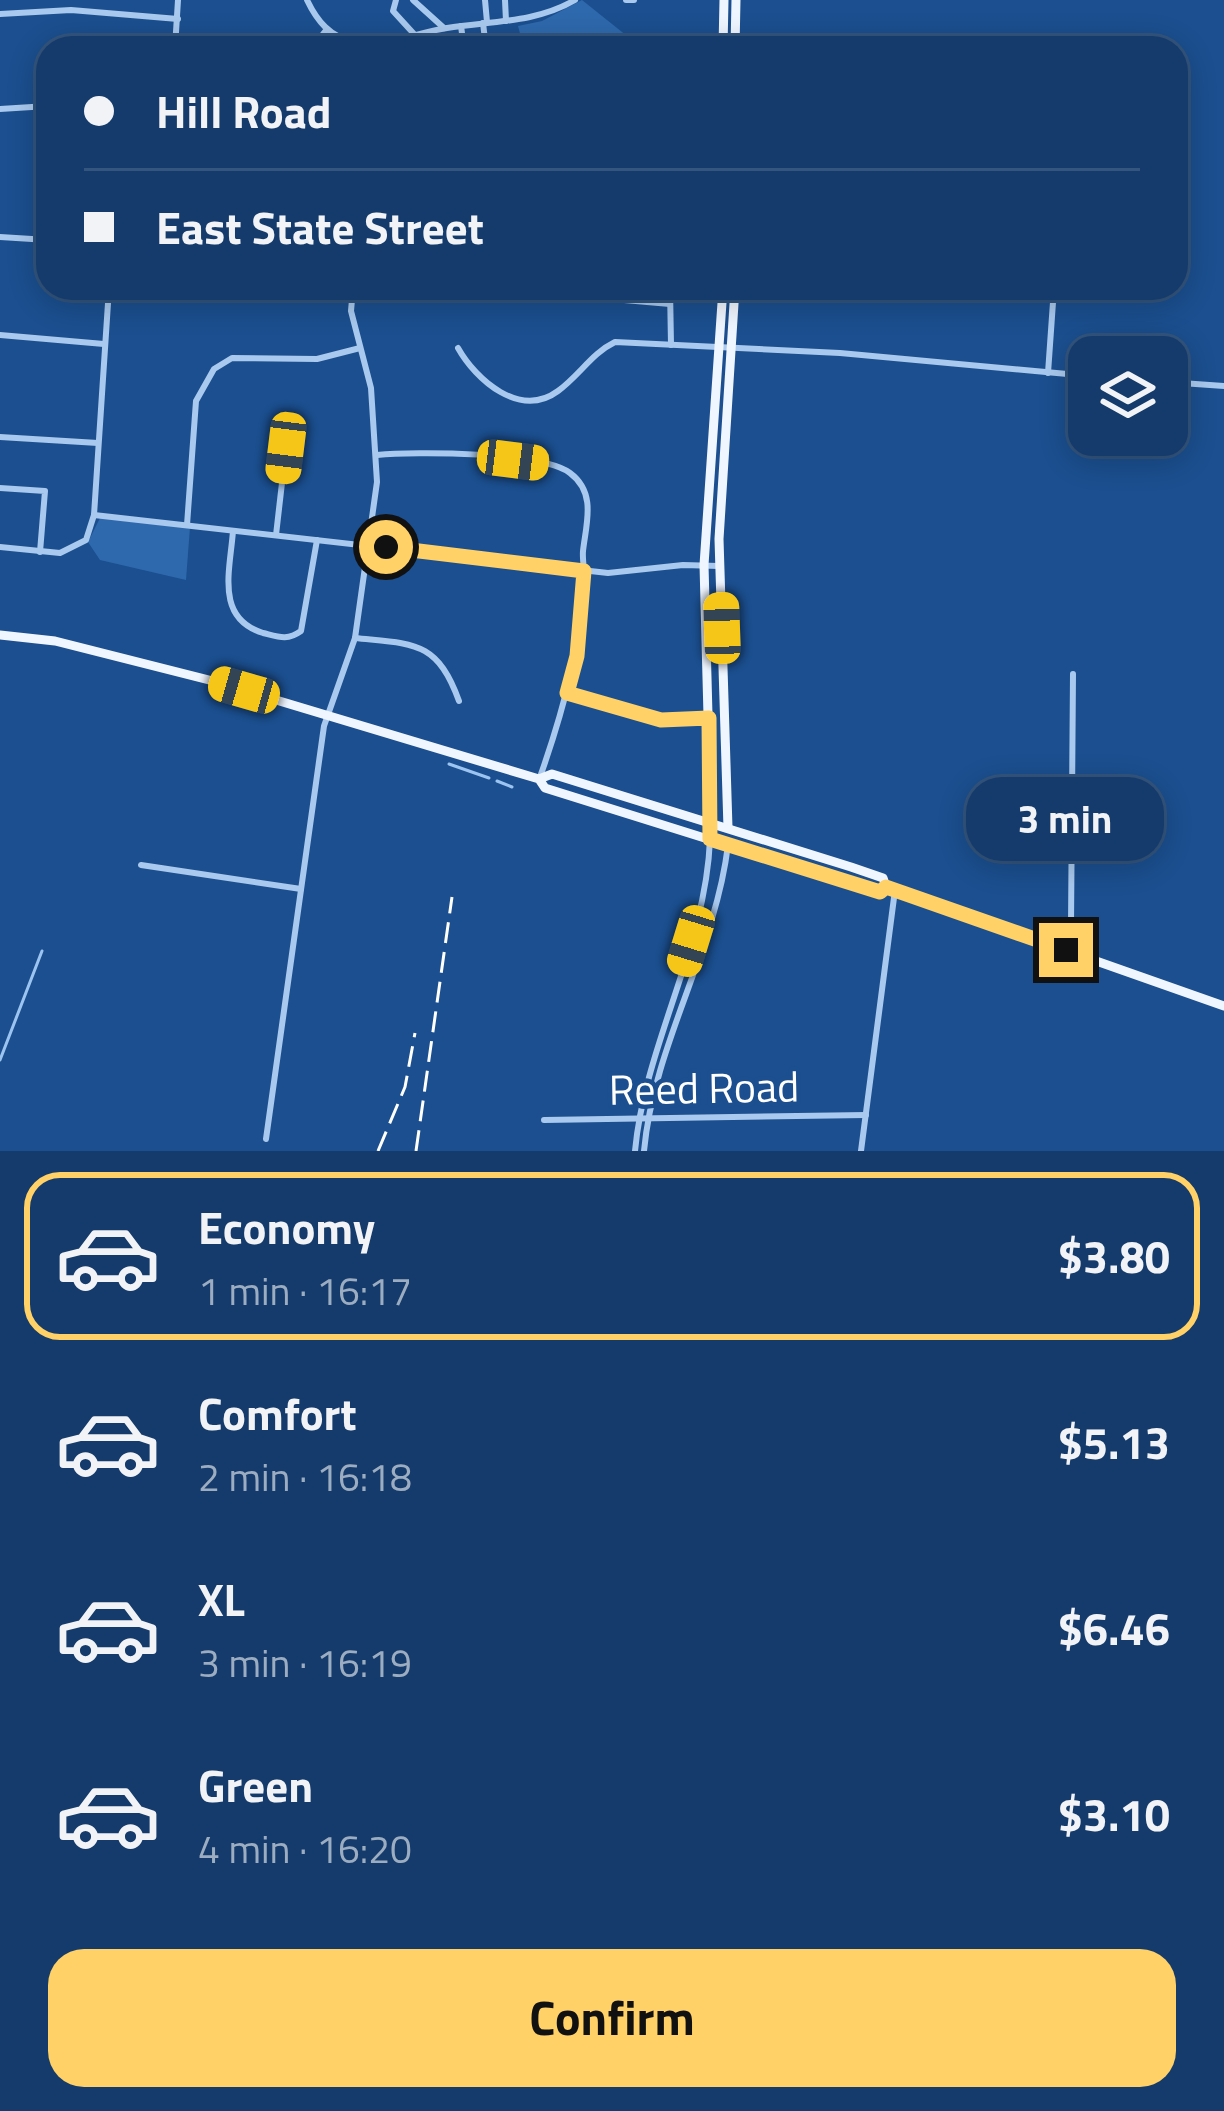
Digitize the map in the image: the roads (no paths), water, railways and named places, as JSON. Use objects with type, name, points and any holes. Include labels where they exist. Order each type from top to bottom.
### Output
[{"type":"main road","points":[[723,36],[724,0]]},
{"type":"main road","points":[[735,36],[736,0]]},
{"type":"main road","points":[[724,300],[728,348],[719,566],[728,845]]},
{"type":"main road","points":[[710,839],[704,565],[734,300]]},
{"type":"main road","points":[[0,634],[79,646],[539,779],[552,774],[728,827],[883,878],[891,888],[1224,1006]]},
{"type":"main road","points":[[539,779],[545,788],[728,845],[880,892],[891,888]]},
{"type":"street","points":[[177,36],[178,0]]},
{"type":"street","points":[[307,0],[327,29],[342,36]]},
{"type":"street","points":[[396,0],[392,11],[415,34]]},
{"type":"street","points":[[413,0],[444,28]]},
{"type":"street","points":[[484,0],[486,36]]},
{"type":"street","points":[[505,0],[506,21]]},
{"type":"street","points":[[410,36],[548,13],[575,0]]},
{"type":"street","points":[[0,14],[71,10],[178,19]]},
{"type":"street","points":[[461,26],[462,36]]},
{"type":"street","points":[[321,36],[327,29]]},
{"type":"street","points":[[0,109],[36,107]]},
{"type":"street","points":[[0,236],[36,239]]},
{"type":"street","points":[[0,547],[60,553],[82,543],[94,515],[108,300]]},
{"type":"street","points":[[266,1139],[327,715],[355,638],[370,545],[377,454],[371,388],[352,300]]},
{"type":"street","points":[[624,300],[670,304]]},
{"type":"street","points":[[670,300],[671,345]]},
{"type":"street","points":[[1048,373],[1053,300]]},
{"type":"street","points":[[0,334],[104,344]]},
{"type":"street","points":[[458,347],[465,361],[500,394],[534,399],[558,392],[609,344],[840,353],[1068,374]]},
{"type":"street","points":[[187,525],[196,401],[214,369],[232,358],[317,359],[360,348]]},
{"type":"street","points":[[1188,383],[1224,386]]},
{"type":"street","points":[[0,437],[99,443]]},
{"type":"street","points":[[276,535],[286,448]]},
{"type":"street","points":[[377,454],[442,452],[548,465],[569,472],[584,490],[589,512],[577,656],[539,779]]},
{"type":"street","points":[[0,488],[44,491],[40,552]]},
{"type":"street","points":[[94,515],[608,573],[719,566]]},
{"type":"street","points":[[233,531],[228,605],[242,624],[280,638],[301,631],[317,540]]},
{"type":"street","points":[[355,638],[428,650],[441,662],[459,700]]},
{"type":"street","points":[[1066,950],[1071,926],[1073,674]]},
{"type":"street","points":[[567,693],[661,720],[709,718]]},
{"type":"street","points":[[640,1151],[698,920],[710,839]]},
{"type":"street","points":[[670,1022],[713,926],[728,845]]},
{"type":"street","points":[[141,865],[302,889]]},
{"type":"street","points":[[861,1151],[891,888]]},
{"type":"street","name":"Reed Road","points":[[544,1120],[866,1115]]},
{"type":"waterway","points":[[449,764],[489,778]]},
{"type":"waterway","points":[[497,781],[512,787]]},
{"type":"waterway","points":[[0,1060],[42,951]]},
{"type":"railway","points":[[416,1151],[452,897]]},
{"type":"railway","points":[[378,1151],[405,1087],[415,1033]]}]
